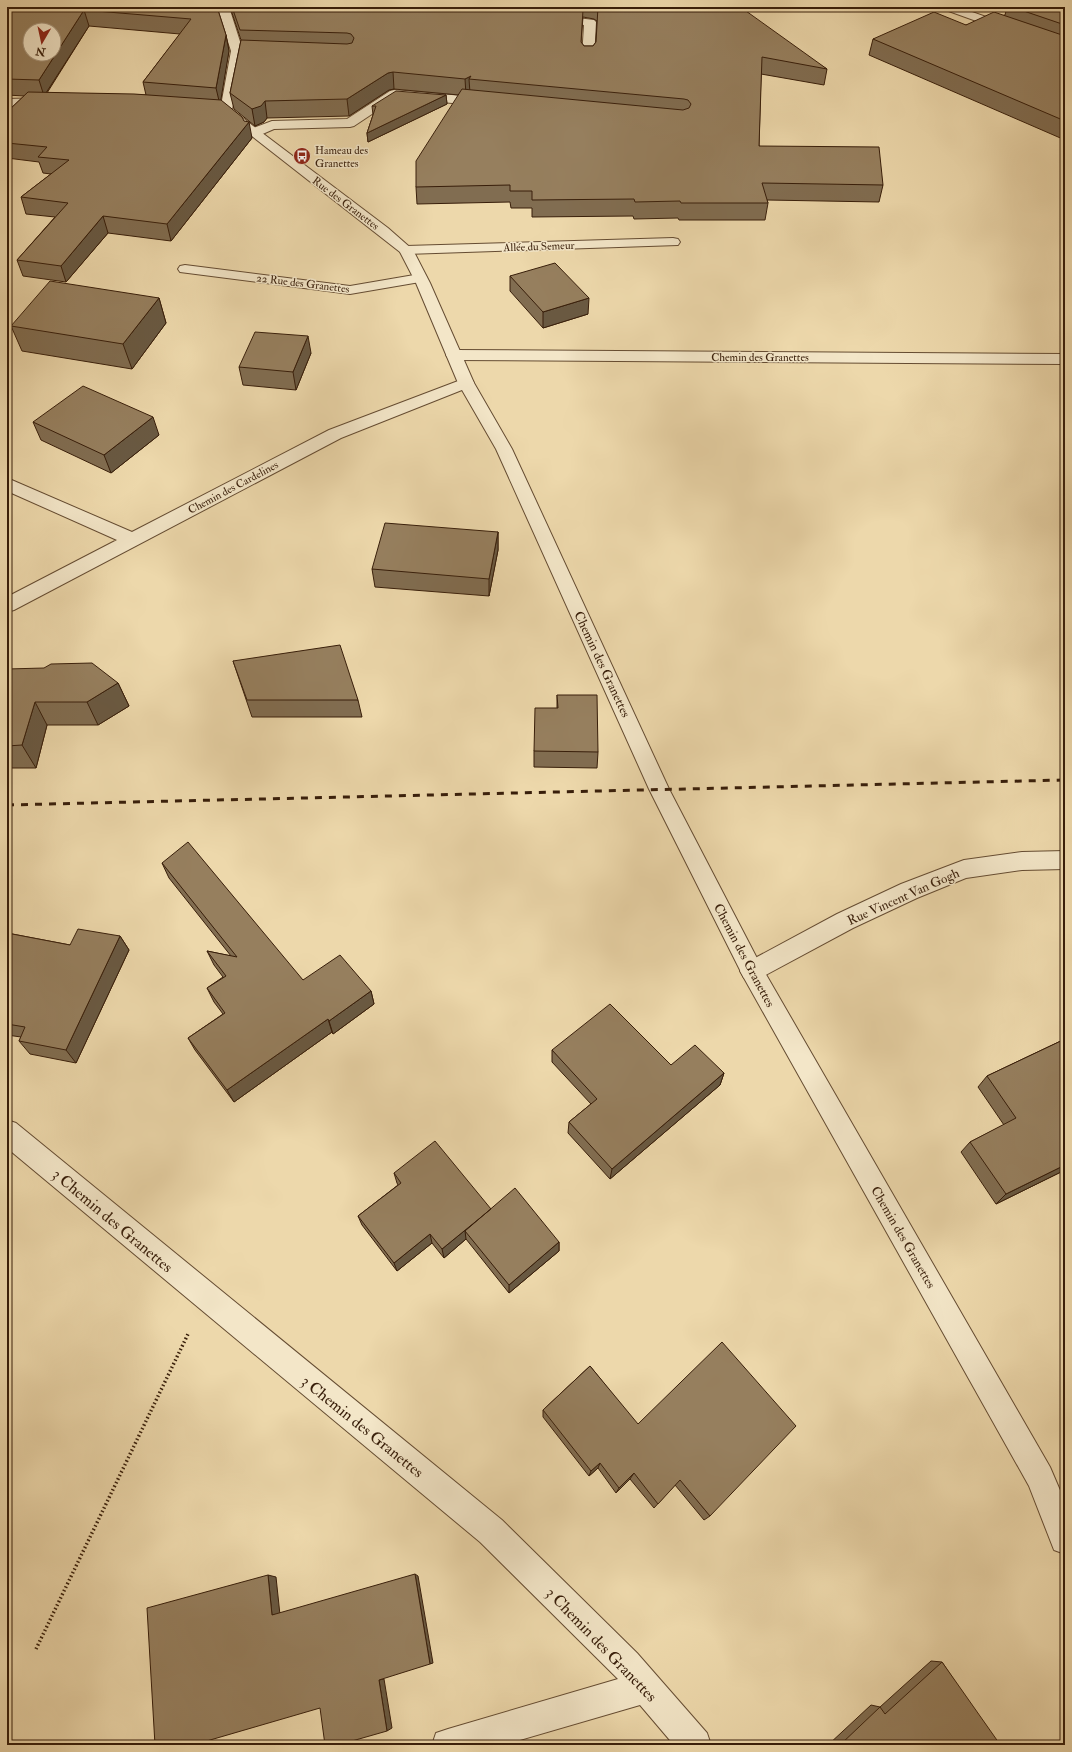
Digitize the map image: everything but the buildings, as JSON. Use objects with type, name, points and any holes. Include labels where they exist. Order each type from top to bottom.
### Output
[{"type":"street","points":[[211,110],[226,111],[237,51],[223,7]]},
{"type":"street","points":[[947,7],[1065,49]]},
{"type":"street","points":[[588,58],[590,22],[543,12],[598,12]]},
{"type":"street","points":[[237,51],[252,52]]},
{"type":"street","points":[[253,133],[272,125],[350,123],[394,94],[499,104]]},
{"type":"street","points":[[7,103],[60,102]]},
{"type":"street","name":"Rue des Granettes","points":[[226,111],[406,250],[422,281]]},
{"type":"street","name":"Allée du Semeur","points":[[406,250],[672,242]]},
{"type":"street","name":"22 Rue des Granettes","points":[[185,269],[350,290],[422,281]]},
{"type":"street","name":"Chemin des Granettes","points":[[422,281],[466,383],[504,449],[659,788],[752,971],[1040,1477],[1065,1540]]},
{"type":"street","name":"Chemin des Granettes","points":[[454,355],[1065,359]]},
{"type":"street","name":"Chemin des Cardelines","points":[[7,605],[335,434],[466,383]]},
{"type":"street","points":[[7,484],[133,540]]},
{"type":"street","name":"Rue Vincent Van Gogh","points":[[752,971],[845,921],[909,891],[964,869],[1022,860],[1065,860]]},
{"type":"street","name":"3 Chemin des Granettes","points":[[7,1132],[205,1297],[491,1531],[626,1664],[695,1745]]},
{"type":"street","points":[[448,1745],[645,1687]]},
{"type":"path","points":[[36,1649],[205,1297]]},
{"type":"railway","points":[[7,805],[1065,780]]},
{"type":"place","name":"Hameau des Granettes","points":[[302,156]]}]
